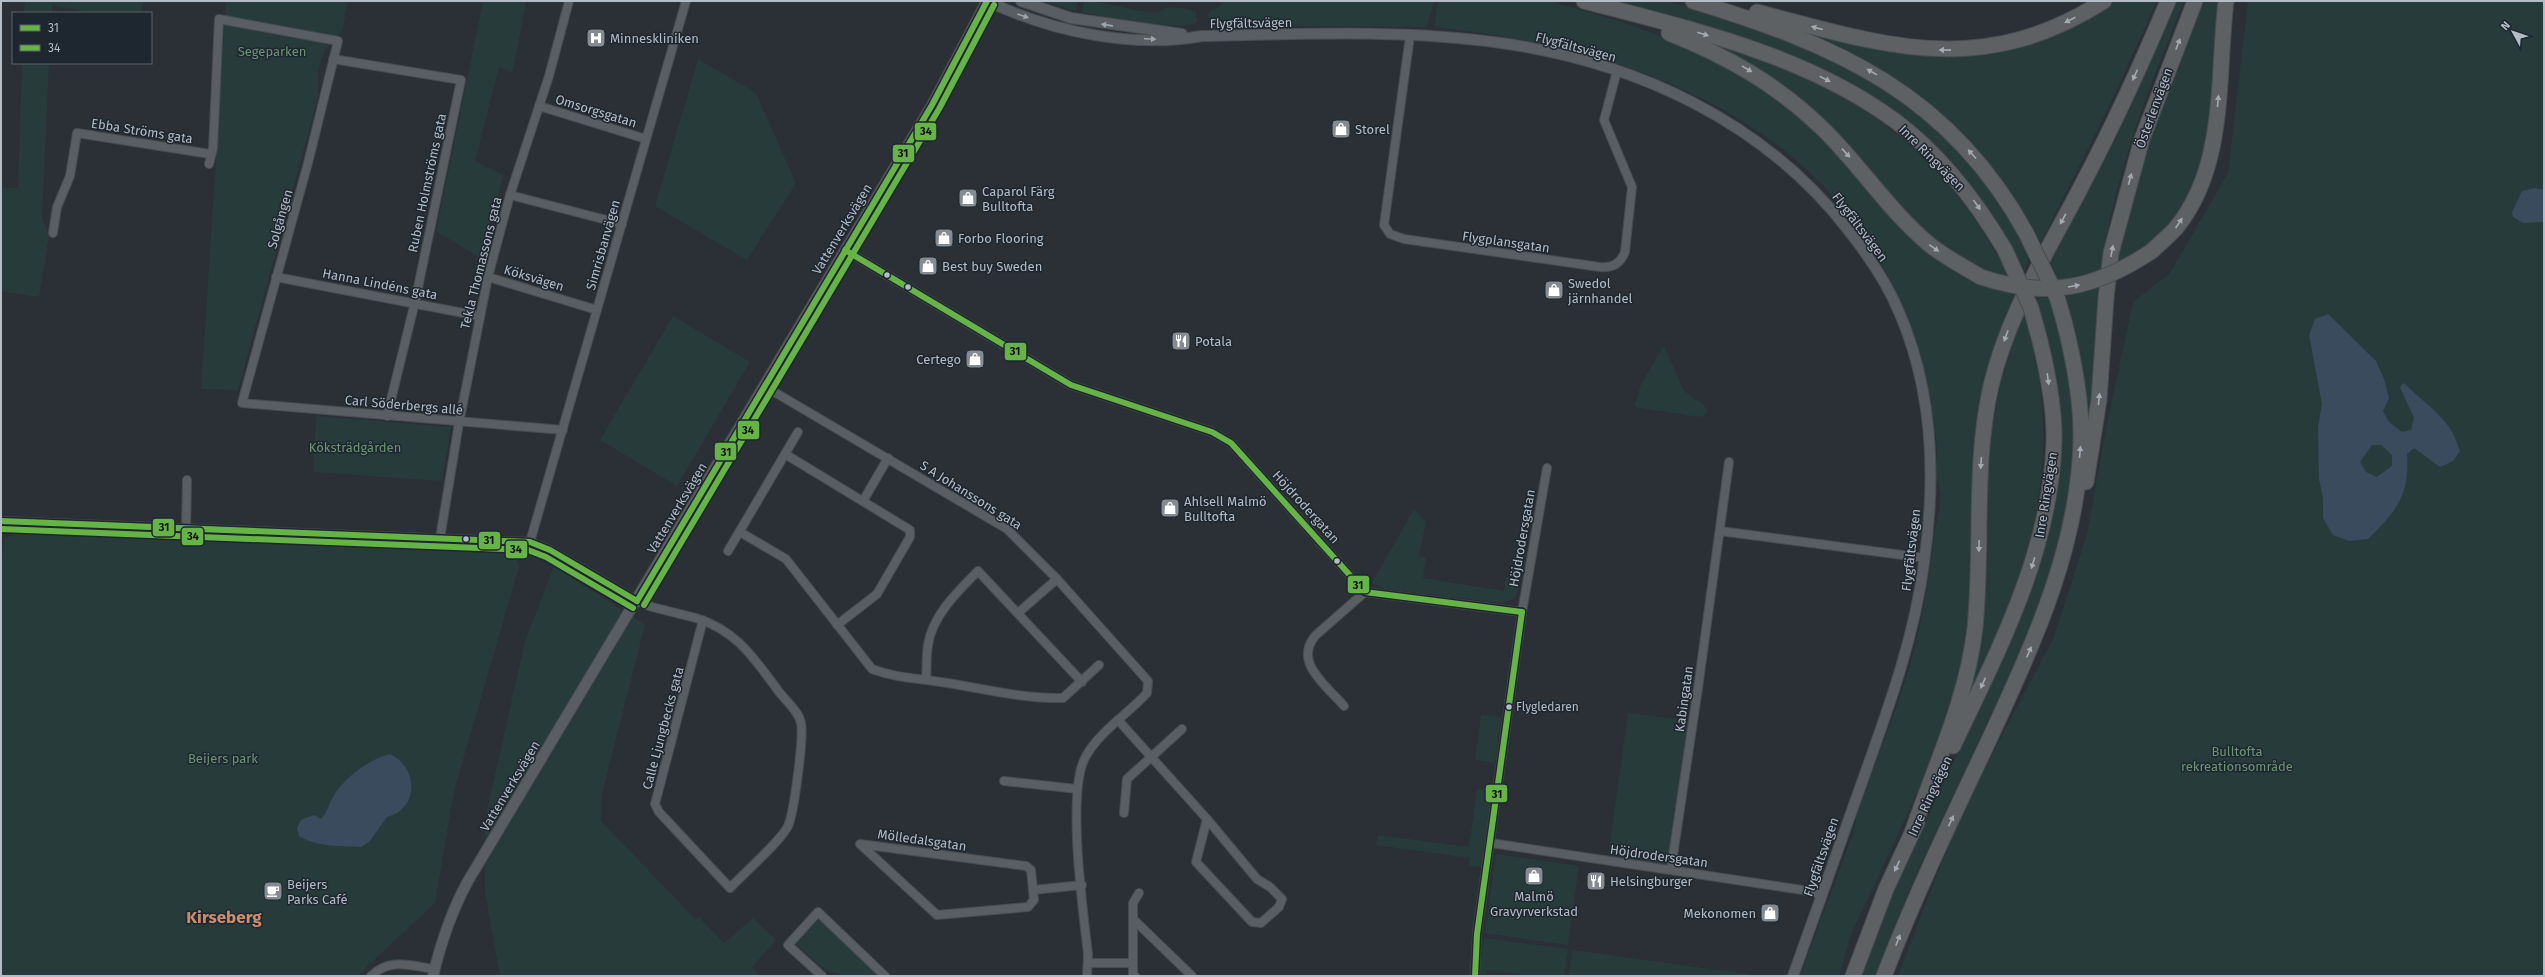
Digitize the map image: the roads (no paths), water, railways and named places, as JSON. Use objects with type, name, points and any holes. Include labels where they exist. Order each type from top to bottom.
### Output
[{"type":"highway","name":"Inre Ringvägen","points":[[1583,1],[1740,45],[1807,70],[1851,92],[1894,120],[1933,155],[1966,191],[1987,220],[2005,250],[2031,308],[2040,341],[2051,396],[2054,442],[2051,481],[2033,564],[2004,638],[1886,889],[1853,976]]},
{"type":"highway","points":[[1583,1],[1701,46],[1729,59],[1762,78],[1822,129],[1906,223],[1926,241],[1981,277],[2015,287],[2033,289],[2077,286],[2099,280],[2128,267],[2152,251],[2176,228],[2193,200],[2205,172],[2213,144],[2226,1]]},
{"type":"highway","points":[[1693,1],[1759,22],[1832,51],[1877,74],[1904,93],[1947,128],[1974,156],[2010,203],[2026,233],[2057,298],[2064,321],[2078,392],[2081,442],[2074,508],[2063,559],[2050,602],[2029,653],[1909,911],[1884,976]]},
{"type":"highway","points":[[1715,1],[1853,38],[1928,49],[1959,50],[2021,40],[2057,27],[2104,1]]},
{"type":"highway","points":[[1913,830],[1959,706],[1971,656],[1977,591],[1981,463],[1991,386],[2014,315],[2031,279],[2082,185],[2138,70],[2168,1]]},
{"type":"highway","name":"Österlenvägen","points":[[2063,559],[2078,519],[2093,447],[2099,400],[2106,298],[2111,253],[2142,139],[2195,1]]},
{"type":"street","name":"Tekla Thomassons gata","points":[[440,538],[459,423],[479,316],[488,277],[510,195],[539,106],[570,1]]},
{"type":"street","name":"Simrisbanvägen","points":[[530,542],[686,1]]},
{"type":"street","name":"Flygfältsvägen","points":[[987,1],[1026,17],[1071,30],[1096,35],[1182,40],[1202,36]]},
{"type":"street","name":"Vattenverksvägen","points":[[434,973],[453,909],[932,105],[987,1]]},
{"type":"street","name":"Flygfältsvägen","points":[[1021,1],[1071,18],[1202,36],[1410,36],[1501,43],[1562,54],[1644,80],[1734,124],[1784,160],[1828,203],[1868,256],[1899,311],[1918,368],[1929,434],[1930,493],[1925,558],[1914,618],[1898,678],[1793,976]]},
{"type":"street","name":"Solgången","points":[[210,154],[213,148],[219,19],[338,41],[308,163],[242,403]]},
{"type":"street","name":"Flygplansgatan","points":[[1410,36],[1384,218],[1385,229],[1390,234],[1404,239],[1600,267],[1609,268],[1616,265],[1622,260],[1625,252],[1632,187],[1604,120],[1617,71]]},
{"type":"street","name":"Ruben Holmströms gata","points":[[333,59],[461,80],[414,302],[388,416]]},
{"type":"street","name":"Omsorgsgatan","points":[[539,106],[646,139]]},
{"type":"street","name":"Ebba Ströms gata","points":[[53,232],[57,207],[70,176],[77,133],[210,154]]},
{"type":"street","points":[[209,164],[210,154]]},
{"type":"street","points":[[510,195],[622,224]]},
{"type":"street","name":"Höjdrodergatan","points":[[846,250],[1071,385],[1212,432],[1230,443],[1365,592]]},
{"type":"street","name":"Hanna Lindéns gata","points":[[276,276],[479,316]]},
{"type":"street","name":"Köksvägen","points":[[488,277],[597,310]]},
{"type":"street","name":"S A Johanssons gata","points":[[764,386],[1007,529],[1057,579],[1148,682],[1147,693],[1118,720]]},
{"type":"street","name":"Carl Söderbergs allé","points":[[242,403],[459,423],[563,430]]},
{"type":"street","points":[[728,551],[798,432]]},
{"type":"street","points":[[785,454],[910,530],[910,537],[875,596],[837,625]]},
{"type":"street","points":[[862,501],[888,458]]},
{"type":"street","name":"Kabingatan","points":[[1671,869],[1729,462]]},
{"type":"street","name":"Höjdrodersgatan","points":[[1522,612],[1547,468]]},
{"type":"street","points":[[186,529],[187,480]]},
{"type":"street","points":[[1,522],[530,542]]},
{"type":"street","points":[[1720,531],[1925,558]]},
{"type":"street","points":[[740,532],[786,559],[872,669],[894,677],[926,679],[1042,698],[1063,698],[1099,665]]},
{"type":"street","name":"Calle Ljungbecks gata","points":[[530,542],[556,553],[637,600],[703,620],[724,629],[745,648],[797,715],[801,724],[800,745],[788,826],[781,836],[730,888],[659,812],[655,804],[703,620]]},
{"type":"street","points":[[926,679],[928,644],[937,622],[953,597],[978,571],[1082,682]]},
{"type":"street","points":[[1018,614],[1057,579]]},
{"type":"street","points":[[1344,706],[1311,669],[1306,654],[1309,644],[1316,635],[1365,592],[1522,612],[1491,843],[1477,934],[1475,976]]},
{"type":"street","points":[[1087,976],[1088,963],[1076,789],[1080,769],[1086,755],[1118,720],[1207,819],[1257,879],[1270,887],[1282,899],[1279,907],[1261,923],[1252,922],[1196,862],[1207,819]]},
{"type":"street","points":[[1124,813],[1128,779],[1151,756],[1182,729]]},
{"type":"street","points":[[1004,781],[1076,789]]},
{"type":"street","name":"Höjdrodersgatan","points":[[1491,843],[1671,869],[1809,891],[1822,895]]},
{"type":"street","name":"Mölledalsgatan","points":[[860,844],[1026,866],[1030,870],[1033,890],[1034,900],[1028,907],[937,915],[860,844]]},
{"type":"street","points":[[1033,890],[1082,885]]},
{"type":"street","points":[[1135,976],[1133,974],[1133,903],[1139,894]]},
{"type":"street","points":[[822,976],[788,945],[818,912],[885,976]]},
{"type":"street","points":[[1133,919],[1192,976]]},
{"type":"street","points":[[1088,963],[1133,963]]},
{"type":"street","points":[[371,976],[380,968],[390,964],[434,973]]},
{"type":"water","points":[[2535,188],[2544,190],[2544,222],[2523,223],[2513,217],[2512,212],[2522,191]]},
{"type":"water","points":[[2328,314],[2376,361],[2384,379],[2389,398],[2383,411],[2389,422],[2402,432],[2411,430],[2414,418],[2400,387],[2404,383],[2449,427],[2460,451],[2453,461],[2440,467],[2414,448],[2407,454],[2406,481],[2399,502],[2386,520],[2368,539],[2349,541],[2333,535],[2323,518],[2323,498],[2319,479],[2318,427],[2322,404],[2309,335],[2315,319]],"holes":[[[2372,445],[2381,445],[2392,455],[2392,466],[2377,477],[2366,472],[2360,462]]]},
{"type":"water","points":[[390,754],[400,760],[406,769],[410,778],[410,797],[405,806],[398,813],[387,817],[370,841],[361,847],[337,846],[313,842],[299,836],[297,828],[301,820],[314,815],[321,819],[325,814],[331,800],[350,776],[374,760]]},
{"type":"place","name":"Minneskliniken","points":[[596,38]]},
{"type":"place","name":"Storel","points":[[1341,129]]},
{"type":"place","name":"Caparol Färg Bulltofta","points":[[968,198]]},
{"type":"place","name":"Forbo Flooring","points":[[944,238]]},
{"type":"place","name":"Best buy Sweden","points":[[928,266]]},
{"type":"place","name":"Swedol järnhandel","points":[[1554,290]]},
{"type":"place","name":"Potala","points":[[1181,341]]},
{"type":"place","name":"Certego","points":[[975,359]]},
{"type":"place","name":"Ahlsell Malmö Bulltofta","points":[[1170,508]]},
{"type":"place","name":"Flygledaren","points":[[1509,707]]},
{"type":"place","name":"Malmö Gravyrverkstad","points":[[1534,876]]},
{"type":"place","name":"Helsingburger","points":[[1596,881]]},
{"type":"place","name":"Beijers Parks Café","points":[[273,891]]},
{"type":"place","name":"Mekonomen","points":[[1770,913]]},
{"type":"district","name":"Kirseberg","points":[[224,917]]},
{"type":"park label","name":"Segeparken","points":[[272,51]]},
{"type":"park label","name":"Köksträdgården","points":[[355,447]]},
{"type":"park label","name":"Beijers park","points":[[223,758]]},
{"type":"park label","name":"Bulltofta rekreationsområde","points":[[2237,758]]}]
